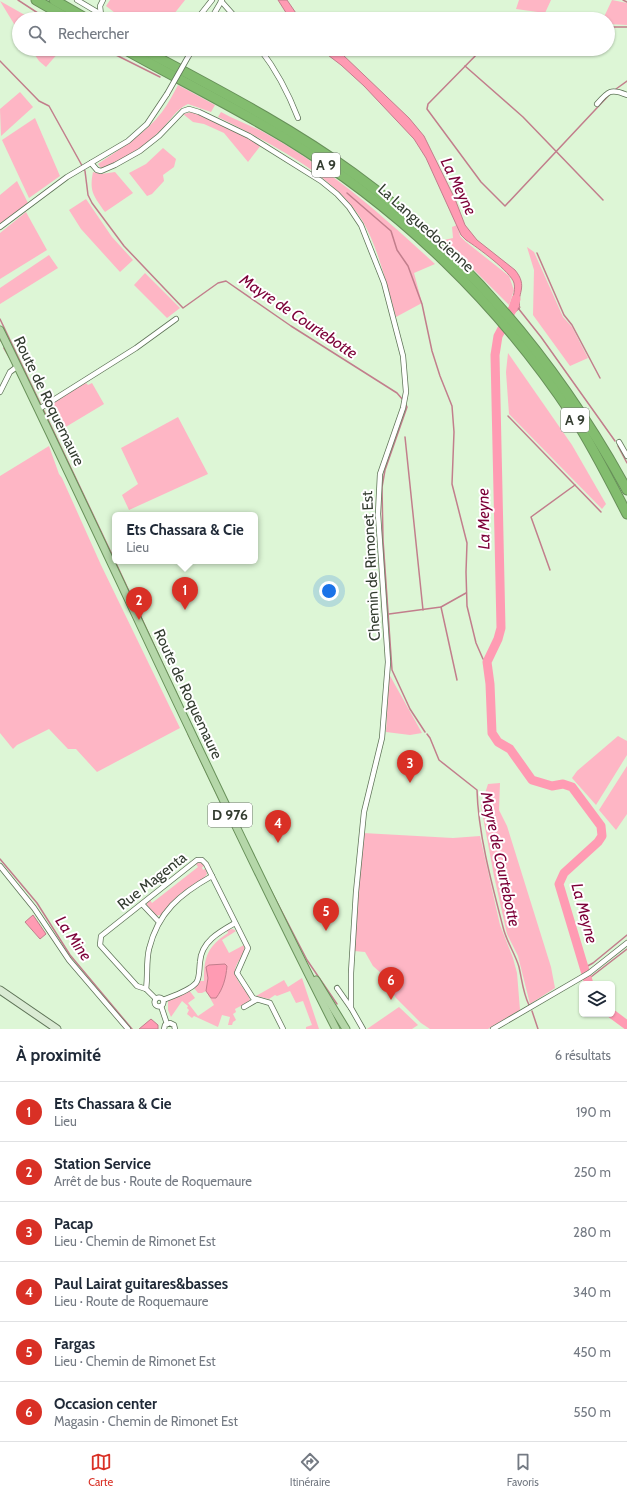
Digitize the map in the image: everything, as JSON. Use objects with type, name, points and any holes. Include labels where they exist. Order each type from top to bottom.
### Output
[{"type":"highway","points":[[36,0],[57,12]]},
{"type":"highway","points":[[54,0],[75,12]]},
{"type":"highway","name":"La Languedocienne","points":[[137,56],[288,139],[349,180],[401,221],[435,252],[457,273],[512,334],[573,417],[597,456],[627,514]]},
{"type":"highway","name":"La Languedocienne","points":[[155,56],[267,117],[353,173],[385,197],[426,233],[503,310],[536,350],[581,412],[627,490]]},
{"type":"main road","name":"Route de Roquemaure","points":[[0,330],[112,564]]},
{"type":"main road","name":"Route de Roquemaure","points":[[112,564],[227,808],[303,959],[336,1029]]},
{"type":"main road","name":"Route de Roquemaure","points":[[303,959],[346,1029]]},
{"type":"street","points":[[77,0],[96,12]]},
{"type":"street","points":[[101,12],[100,6],[103,0]]},
{"type":"street","points":[[203,12],[212,0]]},
{"type":"street","points":[[215,12],[222,0],[231,12]]},
{"type":"street","points":[[0,227],[81,168],[115,149],[139,131],[154,115],[189,56]]},
{"type":"street","points":[[265,56],[283,83],[298,118]]},
{"type":"street","points":[[597,104],[610,92],[617,91],[627,95]]},
{"type":"street","name":"Chemin de Rimonet Est","points":[[89,164],[97,170],[115,165],[140,151],[159,136],[183,111],[189,109],[199,112],[249,136],[321,181],[337,194],[349,206],[361,225],[384,283],[403,356],[406,392],[403,408],[380,474],[378,514],[388,662],[387,684],[382,738],[364,812],[359,850],[351,973],[351,1008]]},
{"type":"street","points":[[39,409],[136,348],[176,319]]},
{"type":"street","points":[[0,392],[10,372],[18,366]]},
{"type":"street","points":[[619,442],[627,456]]},
{"type":"street","name":"Rue Magenta","points":[[156,1000],[146,989],[137,986],[100,945],[101,936],[197,860],[204,861],[248,948],[237,973],[253,998],[256,1000]]},
{"type":"street","points":[[0,866],[34,908],[68,960],[128,1029]]},
{"type":"street","points":[[146,989],[149,948],[158,921],[181,896],[212,876]]},
{"type":"street","points":[[142,904],[158,921]]},
{"type":"street","points":[[161,1006],[156,1005],[156,1000],[160,998],[163,1000],[194,985],[198,980],[200,958],[205,945],[215,935],[235,923]]},
{"type":"street","points":[[493,1029],[589,973],[627,943]]},
{"type":"street","points":[[338,988],[351,1008],[361,1028]]},
{"type":"street","points":[[0,990],[57,1029]]},
{"type":"street","points":[[244,1007],[256,1000],[261,999],[270,1002],[284,1029]]},
{"type":"street","points":[[163,1000],[163,1005],[161,1006],[167,1024],[164,1029]]},
{"type":"street","points":[[167,1024],[172,1024],[175,1029]]},
{"type":"shaded area","points":[[110,0],[185,0],[176,12],[114,12],[106,6]]},
{"type":"shaded area","points":[[278,0],[287,0],[295,12],[286,12]]},
{"type":"shaded area","points":[[519,0],[551,0],[545,12],[516,9]]},
{"type":"shaded area","points":[[612,0],[627,3],[627,25],[615,24],[615,12],[606,12]]},
{"type":"shaded area","points":[[0,1],[20,12],[12,12],[12,21]]},
{"type":"shaded area","points":[[36,56],[56,56],[46,67]]},
{"type":"shaded area","points":[[329,56],[344,56],[409,118],[424,136],[455,199],[465,225],[477,240],[515,270],[519,276],[522,286],[519,303],[520,308],[514,313],[509,308],[514,289],[512,278],[493,260],[461,235],[426,158],[414,139],[364,86]]},
{"type":"shaded area","points":[[178,85],[215,105],[211,112],[188,104],[184,106],[148,142],[125,158],[101,168],[98,164],[132,140],[155,120],[166,106]]},
{"type":"shaded area","points":[[20,92],[33,107],[1,136],[0,109]]},
{"type":"shaded area","points":[[192,112],[243,135],[261,145],[248,162],[224,133],[204,124],[193,122],[183,114]]},
{"type":"shaded area","points":[[221,112],[265,133],[311,161],[375,210],[435,264],[414,273],[422,303],[396,317],[382,267],[373,242],[362,220],[349,203],[334,187],[297,160],[218,117]]},
{"type":"shaded area","points":[[35,118],[60,176],[29,198],[2,140]]},
{"type":"shaded area","points":[[163,148],[176,159],[174,167],[163,175],[164,181],[152,194],[147,196],[129,173],[146,164]]},
{"type":"shaded area","points":[[93,172],[101,174],[115,172],[133,193],[105,212],[93,194]]},
{"type":"shaded area","points":[[17,181],[28,203],[0,225],[0,195]]},
{"type":"shaded area","points":[[86,199],[112,237],[133,260],[120,272],[81,229],[69,210]]},
{"type":"shaded area","points":[[26,212],[47,250],[0,279],[0,233]]},
{"type":"shaded area","points":[[457,225],[460,236],[466,242],[509,276],[514,290],[509,305],[444,240],[453,238],[452,227]]},
{"type":"shaded area","points":[[527,247],[534,252],[563,317],[572,327],[588,358],[570,366],[533,315],[534,270]]},
{"type":"shaded area","points":[[49,255],[58,268],[0,304],[0,288]]},
{"type":"shaded area","points":[[145,273],[180,308],[167,318],[134,285]]},
{"type":"shaded area","points":[[508,353],[572,445],[606,504],[602,509],[509,414],[506,372]]},
{"type":"shaded area","points":[[86,383],[88,385],[92,383],[104,404],[59,431],[46,406],[76,387]]},
{"type":"shaded area","points":[[178,417],[208,474],[129,510],[122,495],[138,484],[121,448]]},
{"type":"shaded area","points":[[49,446],[59,474],[101,565],[180,728],[97,772],[76,749],[68,749],[49,729],[17,745],[13,749],[0,733],[0,476]]},
{"type":"shaded area","points":[[389,674],[422,733],[410,735],[386,732]]},
{"type":"shaded area","points":[[618,736],[627,741],[627,755],[596,805],[572,778],[577,771]]},
{"type":"shaded area","points":[[627,766],[627,814],[616,830],[599,810]]},
{"type":"shaded area","points":[[500,783],[499,810],[507,826],[551,967],[555,988],[530,1004],[518,956],[507,934],[481,806],[488,784]]},
{"type":"shaded area","points":[[363,833],[453,838],[480,836],[500,925],[513,958],[517,973],[520,1010],[488,1029],[430,1029],[421,1023],[396,998],[382,974],[373,966],[365,952],[354,951]]},
{"type":"shaded area","points":[[198,862],[202,862],[205,866],[202,867],[203,870],[206,868],[207,874],[204,878],[181,893],[161,915],[155,916],[147,907],[147,903],[150,900],[152,903],[198,867],[196,864]]},
{"type":"shaded area","points":[[33,915],[46,934],[40,939],[25,922]]},
{"type":"shaded area","points":[[233,929],[236,931],[222,940],[229,953],[244,945],[244,952],[235,971],[237,979],[248,994],[250,1001],[235,1009],[236,1012],[233,1014],[236,1020],[232,1025],[228,1025],[230,1017],[222,1015],[218,1027],[194,1016],[192,1018],[187,1014],[189,1010],[187,1008],[188,1006],[182,1001],[171,1017],[168,1010],[168,1001],[189,990],[195,998],[188,1003],[198,1016],[214,1005],[206,991],[198,993],[194,988],[200,981],[204,981],[206,959],[211,948],[228,933],[227,930]]},
{"type":"shaded area","points":[[225,964],[227,966],[227,970],[222,987],[216,998],[211,998],[206,991],[208,978],[206,967],[209,965]]},
{"type":"shaded area","points":[[302,978],[319,1029],[306,1029],[306,1027],[312,1025],[303,1001],[296,1003],[290,991],[277,996],[275,995],[269,999],[256,996],[284,980],[288,987]]},
{"type":"shaded area","points":[[399,1007],[418,1025],[412,1029],[367,1029]]},
{"type":"shaded area","points":[[151,1019],[158,1025],[158,1029],[139,1029]]},
{"type":"waterway","points":[[18,0],[36,12]]},
{"type":"waterway","points":[[623,0],[627,2]]},
{"type":"waterway","points":[[615,27],[627,27]]},
{"type":"waterway","points":[[118,56],[160,77]]},
{"type":"waterway","points":[[475,56],[428,104],[427,109],[481,182],[505,206],[610,94]]},
{"type":"waterway","name":"Mayre de Courtebotte","points":[[0,61],[39,101],[49,106],[85,171],[88,195],[92,203],[124,246],[183,308],[218,283],[226,281],[291,326],[397,393],[403,400]]},
{"type":"waterway","points":[[465,66],[523,117],[603,200]]},
{"type":"waterway","points":[[616,89],[627,81]]},
{"type":"waterway","points":[[347,193],[391,231],[397,250],[408,266],[422,304],[432,351],[452,406],[454,432],[452,484],[467,543],[467,606],[476,643],[483,659],[487,662]]},
{"type":"waterway","points":[[537,253],[564,315],[572,325],[600,378]]},
{"type":"waterway","name":"La Meyne","points":[[516,299],[513,308],[498,336],[495,355],[501,628],[498,639],[487,662],[490,684],[492,733],[498,742],[510,749],[532,780],[552,786],[563,784],[572,787],[601,826],[602,836],[598,842],[564,873],[559,884],[588,981]]},
{"type":"waterway","points":[[518,308],[541,337],[615,441]]},
{"type":"waterway","points":[[0,319],[41,405]]},
{"type":"waterway","points":[[4,348],[11,360]]},
{"type":"waterway","name":"Mayre de Courtebotte","points":[[406,405],[407,407],[385,470],[382,487],[383,540],[392,670],[410,709],[425,732]]},
{"type":"waterway","points":[[43,409],[112,555]]},
{"type":"waterway","points":[[508,416],[601,512]]},
{"type":"waterway","points":[[405,437],[423,610]]},
{"type":"waterway","points":[[618,446],[627,463]]},
{"type":"waterway","points":[[550,570],[531,517],[575,485]]},
{"type":"waterway","points":[[116,564],[180,701]]},
{"type":"waterway","points":[[389,614],[441,607],[466,593]]},
{"type":"waterway","points":[[441,607],[457,680]]},
{"type":"waterway","points":[[188,734],[238,838]]},
{"type":"waterway","name":"Mayre de Courtebotte","points":[[427,734],[439,760],[477,790],[480,824],[490,877],[504,932],[519,967],[524,991],[529,1005]]},
{"type":"waterway","name":"La Mine","points":[[0,859],[37,903],[70,955],[132,1029]]},
{"type":"waterway","points":[[266,881],[307,960],[337,1004]]},
{"type":"waterway","points":[[584,968],[593,963],[627,935]]},
{"type":"waterway","points":[[587,980],[627,949]]},
{"type":"waterway","name":"Mayre de Courtebotte","points":[[532,1011],[538,1029]]},
{"type":"waterway","name":"La Meyne","points":[[615,1016],[627,1025]]},
{"type":"place","name":"Ets Chassara & Cie","points":[[185,610]]},
{"type":"place","name":"Station Service","points":[[139,620]]},
{"type":"place","name":"Pacap","points":[[410,783]]},
{"type":"place","name":"Paul Lairat guitares&basses","points":[[278,843]]},
{"type":"place","name":"Fargas","points":[[326,931]]},
{"type":"place","name":"Occasion center","points":[[391,1000]]}]
